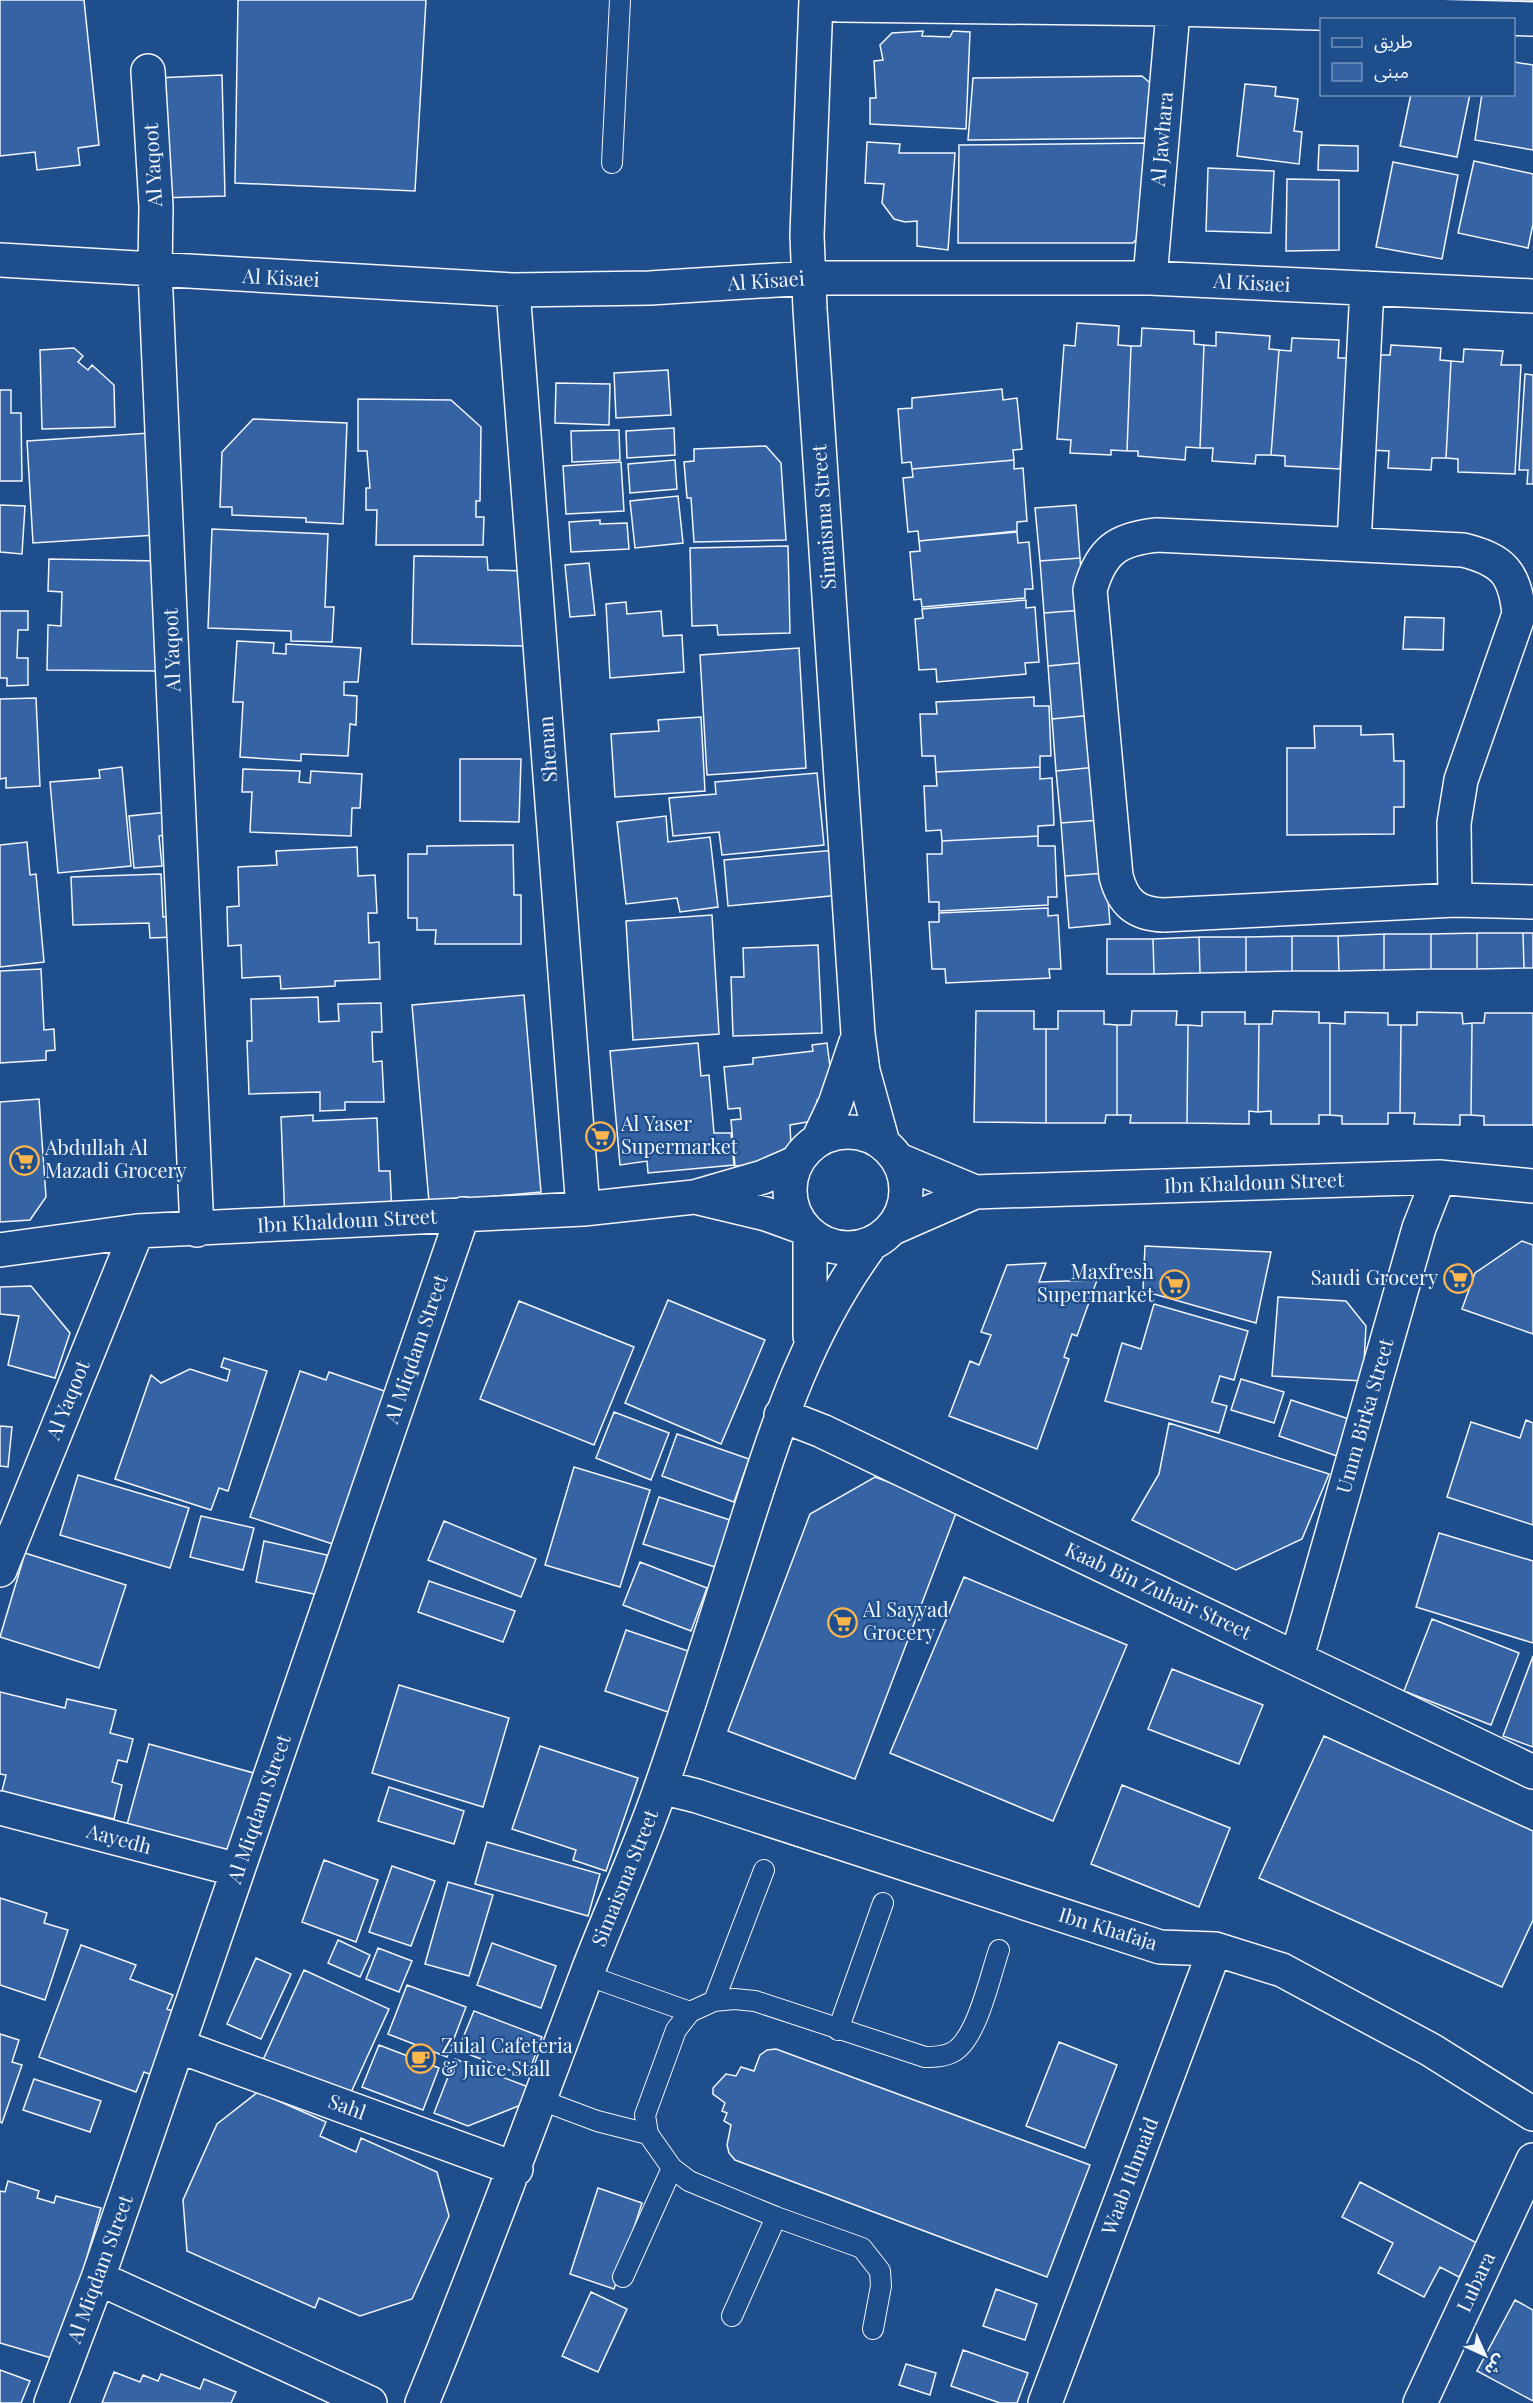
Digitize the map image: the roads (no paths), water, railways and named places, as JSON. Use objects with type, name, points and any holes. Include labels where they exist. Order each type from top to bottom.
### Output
[{"type":"street","points":[[816,1],[840,5],[1174,4],[1509,18]]},
{"type":"street","name":"Simaisma Street","points":[[816,1],[807,235],[858,1034],[863,1071],[891,1152]]},
{"type":"street","name":"Al Jawhara","points":[[1150,278],[1174,4]]},
{"type":"street","points":[[1515,18],[1533,19]]},
{"type":"street","name":"Al Yaqoot","points":[[148,71],[156,207],[155,271],[196,1230]]},
{"type":"street","name":"Al Kisaei","points":[[0,260],[155,271],[513,290],[650,288],[809,278],[1150,278],[1533,296]]},
{"type":"street","points":[[1354,544],[1367,288]]},
{"type":"street","name":"Shenan","points":[[513,290],[583,1209]]},
{"type":"street","points":[[1455,900],[1456,802],[1461,780],[1520,614],[1517,590],[1506,570],[1486,556],[1463,550],[1354,544],[1157,535],[1133,537],[1112,549],[1096,567],[1090,590],[1116,876],[1120,894],[1131,906],[1147,914],[1455,900],[1533,902]]},
{"type":"street","name":"Simaisma Street","points":[[819,1138],[835,1104],[858,1034]]},
{"type":"street","points":[[841,1131],[863,1132],[891,1152],[906,1182],[904,1206],[882,1235],[851,1248],[829,1246],[806,1231],[791,1207],[789,1184],[795,1163],[805,1149],[819,1138],[841,1131]]},
{"type":"street","name":"Ibn Khaldoun Street","points":[[891,1152],[975,1192]]},
{"type":"street","name":"Ibn Khaldoun Street","points":[[0,1250],[137,1231],[196,1230],[583,1209],[694,1197],[740,1184],[795,1163]]},
{"type":"street","name":"Ibn Khaldoun Street","points":[[882,1235],[975,1192],[1439,1177],[1533,1186]]},
{"type":"street","name":"Umm Birka Street","points":[[1297,1657],[1419,1228],[1439,1177]]},
{"type":"street","name":"Ibn Khaldoun Street","points":[[694,1197],[740,1206],[806,1231]]},
{"type":"street","name":"Al Miqdam Street","points":[[51,2403],[98,2278],[463,1214]]},
{"type":"street","name":"Al Yaqoot","points":[[2,1561],[137,1231]]},
{"type":"street","name":"Simaisma Street","points":[[806,1231],[812,1310],[809,1346]]},
{"type":"street","name":"Simaisma Street","points":[[422,2403],[516,2169],[586,1975],[661,1787],[781,1415],[809,1346],[848,1275],[882,1235]]},
{"type":"street","name":"Kaab Bin Zuhair Street","points":[[781,1415],[822,1431],[1533,1772]]},
{"type":"street","name":"Ibn Khafaja","points":[[661,1787],[697,1796],[1160,1947],[1215,1949],[1282,1970],[1431,2050],[1533,2114]]},
{"type":"street","name":"Aayedh","points":[[0,1808],[238,1870]]},
{"type":"street","name":"Waab Ithmaid","points":[[1046,2403],[1215,1949]]},
{"type":"street","name":"Sahl","points":[[178,2046],[516,2169]]},
{"type":"street","name":"Lubara","points":[[1420,2403],[1533,2160]]},
{"type":"street","points":[[98,2278],[370,2403]]},
{"type":"lane","points":[[612,163],[620,0]]},
{"type":"lane","points":[[714,2001],[764,1870]]},
{"type":"lane","points":[[838,2030],[884,1903]]},
{"type":"lane","points":[[873,2329],[881,2286],[880,2271],[862,2248],[776,2217],[689,2181],[672,2168],[648,2134],[645,2115],[676,2030],[690,2012],[714,2001],[734,1999],[755,2001],[925,2057],[954,2052],[973,2027],[999,1950]]},
{"type":"lane","points":[[586,1975],[690,2012]]},
{"type":"lane","points":[[541,2100],[597,2121],[648,2134]]},
{"type":"lane","points":[[623,2277],[672,2168]]},
{"type":"lane","points":[[732,2316],[776,2217]]},
{"type":"place","name":"Al Yaser Supermarket","points":[[600,1136]]},
{"type":"place","name":"Abdullah Al Mazadi Grocery","points":[[24,1160]]},
{"type":"place","name":"Saudi Grocery","points":[[1459,1278]]},
{"type":"place","name":"Maxfresh Supermarket","points":[[1175,1284]]},
{"type":"place","name":"Al Sayyad Grocery","points":[[842,1622]]},
{"type":"place","name":"Zulal Cafeteria & Juice Stall","points":[[420,2058]]}]
